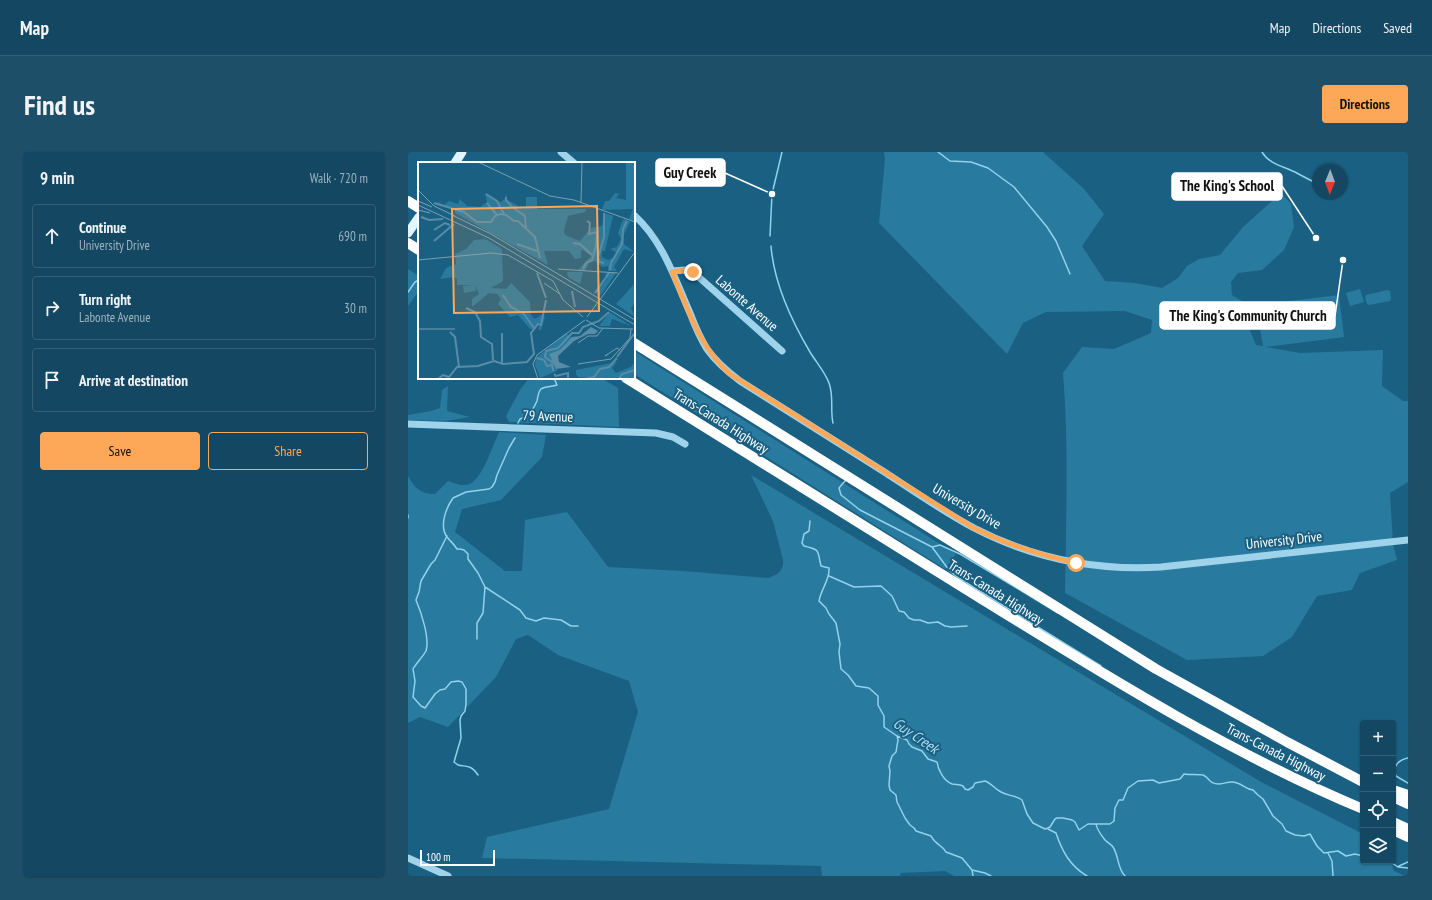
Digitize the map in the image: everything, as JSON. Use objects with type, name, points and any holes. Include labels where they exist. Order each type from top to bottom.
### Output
[{"type":"highway","points":[[408,201],[418,207]]},
{"type":"highway","points":[[408,243],[418,249]]},
{"type":"highway","name":"Trans-Canada Highway","points":[[635,343],[1156,669],[1280,739],[1360,780]]},
{"type":"highway","name":"Trans-Canada Highway","points":[[628,379],[1135,693],[1253,757],[1360,808]]},
{"type":"highway","points":[[1396,791],[1408,796]]},
{"type":"highway","points":[[1396,798],[1408,804]]},
{"type":"highway","points":[[1348,803],[1360,813]]},
{"type":"highway","points":[[1396,823],[1408,829]]},
{"type":"highway","points":[[1396,831],[1408,837]]},
{"type":"main road","points":[[456,162],[462,152]]},
{"type":"main road","points":[[408,233],[418,218]]},
{"type":"street","points":[[561,152],[573,162]]},
{"type":"street","name":"University Drive","points":[[635,216],[656,241],[672,272],[703,343],[714,358],[730,374],[961,521],[992,537],[1026,550],[1082,564],[1145,568],[1408,540]]},
{"type":"street","name":"Labonte Avenue","points":[[672,272],[685,270],[693,272],[782,351]]},
{"type":"street","name":"79 Avenue","points":[[408,424],[656,433],[673,437],[685,444]]},
{"type":"street","points":[[408,858],[448,876]]},
{"type":"shaded area","points":[[884,152],[1043,152],[1084,189],[1104,214],[1082,246],[1105,281],[1135,283],[1162,288],[1178,278],[1187,266],[1199,259],[1220,255],[1243,227],[1281,193],[1291,204],[1294,227],[1284,250],[1262,270],[1238,273],[1231,282],[1232,295],[1248,305],[1247,323],[1256,345],[1263,346],[1256,305],[1339,295],[1344,337],[1266,347],[1300,353],[1383,350],[1382,386],[1403,401],[1408,401],[1408,482],[1390,493],[1393,544],[1397,560],[1360,573],[1352,590],[1317,596],[1292,637],[1263,656],[1187,660],[1065,593],[1067,455],[1063,373],[1082,347],[1114,349],[1151,333],[1152,320],[1125,311],[1046,312],[1023,323],[1007,354],[879,223],[885,159]]},
{"type":"shaded area","points":[[408,269],[418,275],[418,292],[408,306]]},
{"type":"shaded area","points":[[1360,289],[1364,302],[1350,306],[1346,293]]},
{"type":"shaded area","points":[[1387,290],[1390,291],[1390,301],[1369,305],[1367,304],[1365,297],[1366,295]]},
{"type":"shaded area","points":[[635,352],[956,554],[945,569],[635,375]]},
{"type":"shaded area","points":[[528,379],[603,379],[618,388],[619,427],[509,422],[506,416],[520,390]]},
{"type":"shaded area","points":[[448,386],[447,411],[470,417],[447,421],[408,420],[408,415],[440,408],[442,390]]},
{"type":"shaded area","points":[[499,432],[546,435],[542,457],[501,500],[462,509],[455,532],[505,571],[522,571],[525,520],[567,512],[608,567],[768,578],[772,577],[780,572],[783,560],[773,521],[751,475],[1261,782],[1360,832],[1360,864],[1392,864],[1393,870],[1404,876],[954,876],[945,871],[901,873],[900,876],[822,876],[821,866],[482,858],[487,837],[609,809],[638,712],[629,681],[558,655],[528,635],[516,639],[496,677],[448,727],[420,717],[408,723],[408,476],[418,490],[430,494],[435,494],[448,481],[456,484],[467,485],[475,480],[479,475]]},
{"type":"waterway","name":"Guy Creek","points":[[770,236],[772,194],[782,152]]},
{"type":"waterway","points":[[938,152],[950,161],[971,162],[988,168],[1014,187],[1047,227],[1056,241],[1070,274]]},
{"type":"waterway","points":[[1262,152],[1272,162],[1312,181]]},
{"type":"waterway","name":"Guy Creek","points":[[771,246],[776,274],[784,301],[803,340],[829,383],[833,423]]},
{"type":"waterway","points":[[408,292],[415,282],[418,280]]},
{"type":"waterway","points":[[518,423],[520,419],[528,415],[534,407],[541,389],[544,387],[557,385],[554,379]]},
{"type":"waterway","points":[[515,438],[492,487],[489,489],[466,492],[453,498],[444,517],[445,533],[457,549],[464,550],[468,554],[468,559],[478,573],[485,587],[520,610],[526,618],[536,621],[544,618],[561,620],[571,626],[578,626]]},
{"type":"waterway","points":[[845,481],[839,488],[841,495],[860,510],[932,547],[949,570],[957,577],[1101,666]]},
{"type":"waterway","name":"Guy Creek","points":[[810,521],[809,531],[804,534],[802,543],[804,546],[816,550],[821,566],[829,568],[827,581],[819,601],[826,608],[836,623],[840,644],[839,652],[841,669],[848,675],[856,686],[869,688],[878,696],[878,705],[884,716],[884,727],[897,736],[907,740],[912,747],[922,751],[928,759],[937,762],[942,775],[949,783],[962,785],[968,790],[973,787],[975,783],[985,781],[1001,792],[1022,800],[1027,814],[1033,823],[1045,829],[1050,827],[1055,819],[1063,818],[1075,822],[1079,830],[1088,824],[1110,824],[1114,821],[1115,808],[1119,800],[1123,800],[1128,788],[1138,781],[1153,780],[1159,783],[1180,779],[1184,774],[1203,775],[1213,783],[1219,784],[1234,782],[1253,790],[1263,799],[1273,816],[1282,824],[1286,831],[1295,835],[1304,836],[1310,834],[1317,846],[1324,853],[1338,851],[1346,856],[1355,854],[1360,855]]},
{"type":"waterway","points":[[447,536],[435,560],[421,581],[416,600],[424,625],[427,646],[426,651],[413,669],[415,681],[413,697],[421,706],[425,708],[435,694],[440,690],[445,689],[451,682],[462,682],[466,689],[466,704],[465,711],[460,720],[461,738],[454,762],[458,765],[471,768],[478,775]]},
{"type":"waterway","points":[[932,547],[940,545],[960,554],[1058,613]]},
{"type":"waterway","points":[[829,576],[854,587],[881,586],[892,596],[899,611],[904,612],[909,618],[914,620],[920,620],[928,623],[938,622],[945,626],[951,627],[967,626]]},
{"type":"waterway","points":[[477,639],[477,623],[483,613],[485,587]]},
{"type":"waterway","points":[[897,736],[898,740],[896,752],[892,756],[889,766],[889,785],[890,790],[896,795],[897,802],[905,818],[916,831],[931,836],[946,852],[962,858],[972,870],[991,876]]},
{"type":"waterway","points":[[1408,758],[1401,760],[1395,767],[1396,776],[1408,783]]},
{"type":"waterway","points":[[1096,824],[1102,836],[1113,847],[1122,873],[1125,876]]},
{"type":"waterway","points":[[1048,829],[1056,833],[1061,846],[1071,863],[1087,876]]},
{"type":"waterway","points":[[1328,853],[1332,861],[1333,876]]},
{"type":"waterway","name":"Guy Creek","points":[[1399,866],[1408,862]]},
{"type":"waterway","name":"Guy Creek","points":[[1394,864],[1398,867],[1408,868]]},
{"type":"waterway","points":[[972,870],[973,876]]},
{"type":"place","name":"Guy Creek","points":[[772,194]]},
{"type":"place","name":"The King's School","points":[[1316,238]]},
{"type":"place","name":"The King's Community Church","points":[[1343,260]]},
{"type":"route","points":[[693,272],[689,270],[677,270],[672,272],[703,343],[714,358],[730,374],[961,521],[981,532],[1003,542],[1040,555],[1076,563]]}]
